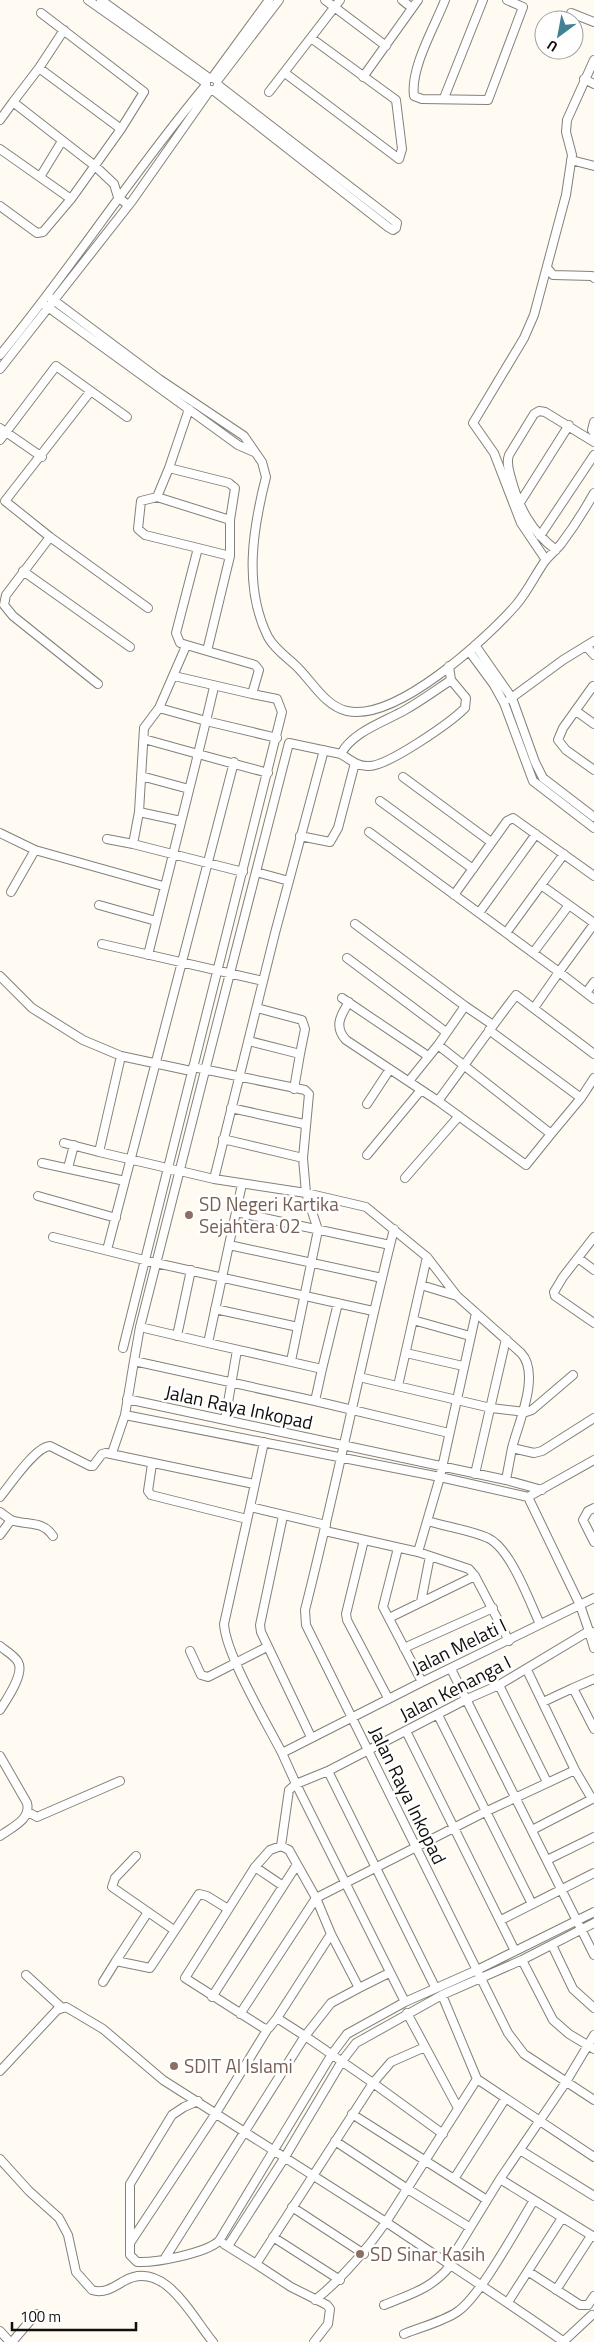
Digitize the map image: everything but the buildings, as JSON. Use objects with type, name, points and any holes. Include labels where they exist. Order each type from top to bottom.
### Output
[{"type":"street","points":[[88,0],[211,84],[388,227],[393,230],[396,228],[397,222],[101,0]]},
{"type":"street","points":[[0,355],[48,302],[128,205],[269,0]]},
{"type":"street","points":[[0,369],[48,302],[118,197],[279,0]]},
{"type":"street","points":[[325,0],[386,46]]},
{"type":"street","points":[[269,92],[340,0]]},
{"type":"street","points":[[402,0],[412,8]]},
{"type":"street","points":[[363,77],[418,0]]},
{"type":"street","points":[[445,0],[412,86],[414,96],[422,99],[488,100],[523,7],[507,0]]},
{"type":"street","points":[[444,98],[483,0]]},
{"type":"street","points":[[0,206],[40,234],[71,199],[95,166],[121,129],[144,90],[41,13]]},
{"type":"street","points":[[0,120],[39,68],[64,30]]},
{"type":"street","points":[[285,73],[399,159],[402,149],[396,100],[312,38]]},
{"type":"street","points":[[546,560],[521,523],[494,453],[474,423],[529,327],[548,269],[566,195],[571,160],[566,132],[567,120],[594,60]]},
{"type":"street","points":[[39,68],[121,129]]},
{"type":"street","points":[[584,79],[594,84]]},
{"type":"street","points":[[13,102],[95,166],[114,184],[118,197],[128,205]]},
{"type":"street","points":[[40,176],[62,141]]},
{"type":"street","points":[[0,149],[71,199]]},
{"type":"street","points":[[571,160],[594,166]]},
{"type":"street","points":[[114,184],[131,183],[140,189]]},
{"type":"street","points":[[548,269],[553,275],[592,276],[594,278]]},
{"type":"street","points":[[48,302],[238,445],[254,452]]},
{"type":"street","points":[[48,302],[244,436],[262,462],[266,477],[253,538],[255,586],[262,620],[269,638],[280,651],[309,678],[332,704],[339,708],[355,712],[375,709],[403,697],[450,666],[468,651],[518,603],[594,493]]},
{"type":"street","points":[[0,440],[3,430],[56,366],[127,417]]},
{"type":"street","points":[[90,392],[42,457],[5,501],[50,537],[148,608]]},
{"type":"street","points":[[157,497],[189,409]]},
{"type":"street","points":[[556,550],[540,536],[524,516],[507,462],[509,455],[534,414],[539,411],[546,412],[594,442]]},
{"type":"street","points":[[594,422],[592,430],[594,433]]},
{"type":"street","points":[[519,504],[569,425]]},
{"type":"street","points":[[3,430],[42,457]]},
{"type":"street","points":[[540,536],[594,455]]},
{"type":"street","points":[[169,468],[235,488],[230,520],[230,556],[207,651]]},
{"type":"street","points":[[230,520],[157,497],[140,500],[139,532],[230,556]]},
{"type":"street","points":[[50,537],[3,600],[6,609],[98,684]]},
{"type":"street","points":[[198,548],[176,639],[186,646],[255,665],[259,670],[252,694]]},
{"type":"street","points":[[23,571],[130,647]]},
{"type":"street","points":[[504,703],[563,660],[594,641]]},
{"type":"street","points":[[475,645],[512,698],[543,778],[594,817]]},
{"type":"street","points":[[133,844],[139,812],[144,728],[159,708],[186,646]]},
{"type":"street","points":[[587,647],[594,655]]},
{"type":"street","points":[[468,651],[494,685],[504,703],[533,781],[594,828]]},
{"type":"street","points":[[123,1348],[145,1260],[206,1069],[289,743],[341,754],[362,766],[377,765],[409,749],[462,711],[466,705],[466,698],[451,680],[450,666]]},
{"type":"street","points":[[112,1453],[125,1415],[140,1327],[156,1263],[193,1068],[282,712],[280,702],[277,699],[174,676]]},
{"type":"street","points":[[341,754],[345,745],[406,710],[451,680]]},
{"type":"street","points":[[148,955],[214,686]]},
{"type":"street","points":[[593,687],[563,728],[558,740],[566,750],[594,770]]},
{"type":"street","points":[[159,708],[277,738]]},
{"type":"street","points":[[576,711],[594,724]]},
{"type":"street","points":[[144,739],[234,762],[268,773]]},
{"type":"street","points":[[214,1179],[300,836],[324,750]]},
{"type":"street","points":[[107,1250],[234,762]]},
{"type":"street","points":[[300,836],[330,842],[338,828],[355,763]]},
{"type":"street","points":[[141,776],[189,789]]},
{"type":"street","points":[[403,777],[491,842]]},
{"type":"street","points":[[380,801],[473,869]]},
{"type":"street","points":[[139,812],[181,821]]},
{"type":"street","points":[[454,895],[506,821],[513,818],[594,876]]},
{"type":"street","points":[[369,832],[594,998]]},
{"type":"street","points":[[0,833],[35,850],[164,886]]},
{"type":"street","points":[[479,913],[536,834]]},
{"type":"street","points":[[107,839],[243,872]]},
{"type":"street","points":[[11,892],[35,850]]},
{"type":"street","points":[[506,932],[564,854]]},
{"type":"street","points":[[256,872],[289,881]]},
{"type":"street","points":[[534,1008],[594,924],[541,885]]},
{"type":"street","points":[[534,954],[569,905]]},
{"type":"street","points":[[99,906],[156,921]]},
{"type":"street","points":[[355,924],[465,1006],[581,1098]]},
{"type":"street","points":[[102,944],[263,981]]},
{"type":"street","points":[[347,958],[446,1032]]},
{"type":"street","points":[[0,976],[22,1000],[44,1017],[83,1040],[121,1056],[206,1069],[305,1090],[309,1094],[304,1124],[303,1158],[306,1193],[318,1230],[291,1360]]},
{"type":"street","points":[[586,993],[594,982]]},
{"type":"street","points":[[438,1101],[516,995],[594,1054]]},
{"type":"street","points":[[428,1056],[346,1000],[340,1019],[339,1031],[346,1040],[438,1101],[526,1165],[581,1098],[594,1078]]},
{"type":"street","points":[[409,1081],[438,1045],[465,1006]]},
{"type":"street","points":[[257,1008],[302,1020],[305,1029],[294,1089]]},
{"type":"street","points":[[249,1041],[300,1054]]},
{"type":"street","points":[[438,1045],[551,1134]]},
{"type":"street","points":[[98,1152],[121,1056]]},
{"type":"street","points":[[367,1104],[390,1069]]},
{"type":"street","points":[[367,1155],[421,1090]]},
{"type":"street","points":[[231,1108],[304,1124]]},
{"type":"street","points":[[405,1178],[459,1116]]},
{"type":"street","points":[[223,1139],[303,1158]]},
{"type":"street","points":[[64,1143],[214,1179],[306,1193],[361,1205],[394,1229],[427,1257],[457,1296],[526,1358],[530,1369],[530,1377],[506,1480]]},
{"type":"street","points":[[68,1168],[74,1145]]},
{"type":"street","points":[[42,1163],[125,1181]]},
{"type":"street","points":[[208,1342],[242,1184]]},
{"type":"street","points":[[38,1196],[116,1218]]},
{"type":"street","points":[[236,1212],[390,1245]]},
{"type":"street","name":"Jalan Raya Inkopad","points":[[394,1229],[373,1311],[353,1410],[305,1617],[309,1632],[508,2033],[518,2049],[594,2100]]},
{"type":"street","points":[[53,1237],[156,1263],[373,1311]]},
{"type":"street","points":[[594,1237],[563,1277],[554,1292],[556,1296],[594,1323]]},
{"type":"street","points":[[229,1245],[382,1278]]},
{"type":"street","points":[[398,1386],[427,1257]]},
{"type":"street","points":[[578,1258],[594,1270]]},
{"type":"street","points":[[176,1336],[191,1270]]},
{"type":"street","points":[[421,1285],[457,1296]]},
{"type":"street","points":[[315,1401],[338,1303]]},
{"type":"street","points":[[215,1309],[298,1327]]},
{"type":"street","points":[[418,1552],[440,1477],[455,1400],[476,1313]]},
{"type":"street","points":[[413,1320],[470,1336]]},
{"type":"street","points":[[140,1327],[238,1350],[291,1360],[322,1369]]},
{"type":"street","points":[[475,1474],[506,1339]]},
{"type":"street","points":[[225,1420],[238,1350]]},
{"type":"street","points":[[406,1353],[463,1366]]},
{"type":"street","points":[[134,1361],[449,1433]]},
{"type":"street","points":[[360,1377],[491,1408],[522,1412],[532,1410],[573,1375]]},
{"type":"street","name":"Jalan Raya Inkopad","points":[[127,1399],[344,1447],[506,1480],[542,1490]]},
{"type":"street","name":"Jalan Raya Inkopad","points":[[125,1415],[440,1477],[528,1497]]},
{"type":"street","points":[[512,1448],[534,1453],[542,1451],[594,1418]]},
{"type":"street","points":[[264,1442],[224,1624],[225,1637],[344,1883],[405,2002]]},
{"type":"street","points":[[0,1497],[36,1453],[45,1446],[54,1447],[92,1467],[102,1454],[112,1453],[152,1464],[254,1484]]},
{"type":"street","points":[[594,1460],[528,1497],[592,1632],[594,1648]]},
{"type":"street","points":[[152,1464],[148,1491],[151,1495],[247,1519]]},
{"type":"street","points":[[250,1507],[364,1540],[418,1552],[466,1568],[475,1576],[509,1640]]},
{"type":"street","points":[[594,1508],[588,1511],[583,1520],[594,1542]]},
{"type":"street","points":[[0,1512],[11,1520],[26,1525],[40,1524],[46,1527],[53,1536]]},
{"type":"street","points":[[283,1516],[260,1625],[267,1647],[311,1737]]},
{"type":"street","points":[[0,1535],[11,1520]]},
{"type":"street","points":[[428,1522],[487,1538],[499,1546],[508,1559],[540,1624]]},
{"type":"street","name":"Jalan Raya Inkopad","points":[[364,1540],[346,1614],[347,1620],[388,1698]]},
{"type":"street","points":[[398,1548],[383,1607],[422,1682]]},
{"type":"street","points":[[422,1602],[430,1556]]},
{"type":"street","points":[[389,1618],[475,1576]]},
{"type":"street","points":[[580,1605],[594,1598]]},
{"type":"street","name":"Jalan Melati I","points":[[282,1753],[388,1698],[580,1605]]},
{"type":"street","points":[[404,1648],[493,1608]]},
{"type":"street","name":"Jalan Kenanga I","points":[[296,1784],[499,1685],[592,1632]]},
{"type":"street","points":[[0,1646],[18,1661],[20,1669],[14,1686],[0,1710]]},
{"type":"street","points":[[190,1651],[201,1675],[205,1677],[267,1647]]},
{"type":"street","points":[[451,1669],[594,1955]]},
{"type":"street","points":[[527,1670],[575,1770],[593,1799],[532,1830]]},
{"type":"street","points":[[543,1702],[594,1679]]},
{"type":"street","points":[[499,1685],[547,1782]]},
{"type":"street","points":[[574,1688],[594,1729]]},
{"type":"street","points":[[438,1715],[532,1904]]},
{"type":"street","points":[[406,1731],[515,1951]]},
{"type":"street","points":[[0,1756],[27,1803],[28,1812],[21,1822],[0,1836]]},
{"type":"street","points":[[328,1770],[435,1987]]},
{"type":"street","points":[[240,2014],[316,1898],[516,1796],[575,1770]]},
{"type":"street","points":[[28,1812],[37,1817],[120,1781]]},
{"type":"street","points":[[281,1846],[289,1790],[296,1784]]},
{"type":"street","points":[[547,1860],[594,1837]]},
{"type":"street","points":[[267,2030],[212,1997],[185,1978],[255,1867],[270,1850],[281,1846],[289,1850],[296,1866],[316,1898],[331,1934],[359,1988]]},
{"type":"street","points":[[136,1856],[115,1878],[112,1887],[174,1930]]},
{"type":"street","points":[[212,1997],[296,1866]]},
{"type":"street","points":[[255,1867],[284,1886]]},
{"type":"street","points":[[501,1920],[594,1873]]},
{"type":"street","points":[[116,1961],[150,1968],[199,1894],[207,1896],[228,1909]]},
{"type":"street","points":[[103,1982],[148,1912]]},
{"type":"street","points":[[198,2101],[184,2106],[172,2115],[130,2184],[130,2255],[133,2260],[143,2262],[165,2258],[205,2249],[219,2241],[332,2054],[347,2034],[435,1987],[477,1970],[594,1912]]},
{"type":"street","points":[[228,2246],[285,2157],[342,2061],[356,2043],[442,1995],[522,1960],[594,1923]]},
{"type":"street","points":[[130,2243],[331,1934]]},
{"type":"street","points":[[552,1945],[573,1989],[594,2008]]},
{"type":"street","points":[[522,1960],[553,2020],[591,2047]]},
{"type":"street","points":[[165,2258],[305,2036],[331,2003],[389,1973]]},
{"type":"street","points":[[26,1975],[62,2008]]},
{"type":"street","points":[[442,1995],[478,2079],[505,2099],[594,2156]]},
{"type":"street","points":[[0,2071],[57,2010],[66,2006],[98,2025],[154,2073],[313,2174],[508,2302],[563,2342],[593,2315],[588,2305]]},
{"type":"street","points":[[407,2013],[458,2108]]},
{"type":"street","points":[[277,2018],[332,2054],[443,2134]]},
{"type":"street","points":[[384,2305],[427,2288],[437,2281],[449,2265],[469,2227],[500,2179],[591,2047],[594,2035]]},
{"type":"street","points":[[256,2264],[373,2083],[390,2062],[425,2047]]},
{"type":"street","points":[[315,2300],[340,2280],[364,2254],[478,2079]]},
{"type":"street","points":[[454,2179],[505,2099]]},
{"type":"street","points":[[352,2114],[487,2200]]},
{"type":"street","points":[[335,2140],[406,2188],[469,2227]]},
{"type":"street","points":[[520,2150],[594,2196]]},
{"type":"street","points":[[0,2159],[29,2191],[59,2218],[68,2235],[76,2272],[92,2290],[104,2292],[138,2276],[154,2277],[172,2291],[213,2342]]},
{"type":"street","points":[[500,2179],[593,2237],[556,2290]]},
{"type":"street","points":[[404,2334],[459,2311],[480,2285],[534,2200]]},
{"type":"street","points":[[292,2207],[364,2254]]},
{"type":"street","points":[[508,2302],[562,2218]]},
{"type":"street","points":[[273,2237],[340,2280]]},
{"type":"street","points":[[219,2241],[315,2300],[327,2305],[330,2315],[328,2324],[314,2342]]},
{"type":"street","points":[[528,2272],[580,2305],[588,2305]]},
{"type":"street","points":[[588,2305],[594,2296]]},
{"type":"street","points":[[0,2331],[11,2342],[36,2314]]},
{"type":"place","name":"SD Negeri Kartika Sejahtera 02","points":[[189,1215]]},
{"type":"place","name":"SDIT Al Islami","points":[[174,2066]]},
{"type":"place","name":"SD Sinar Kasih","points":[[360,2254]]}]
